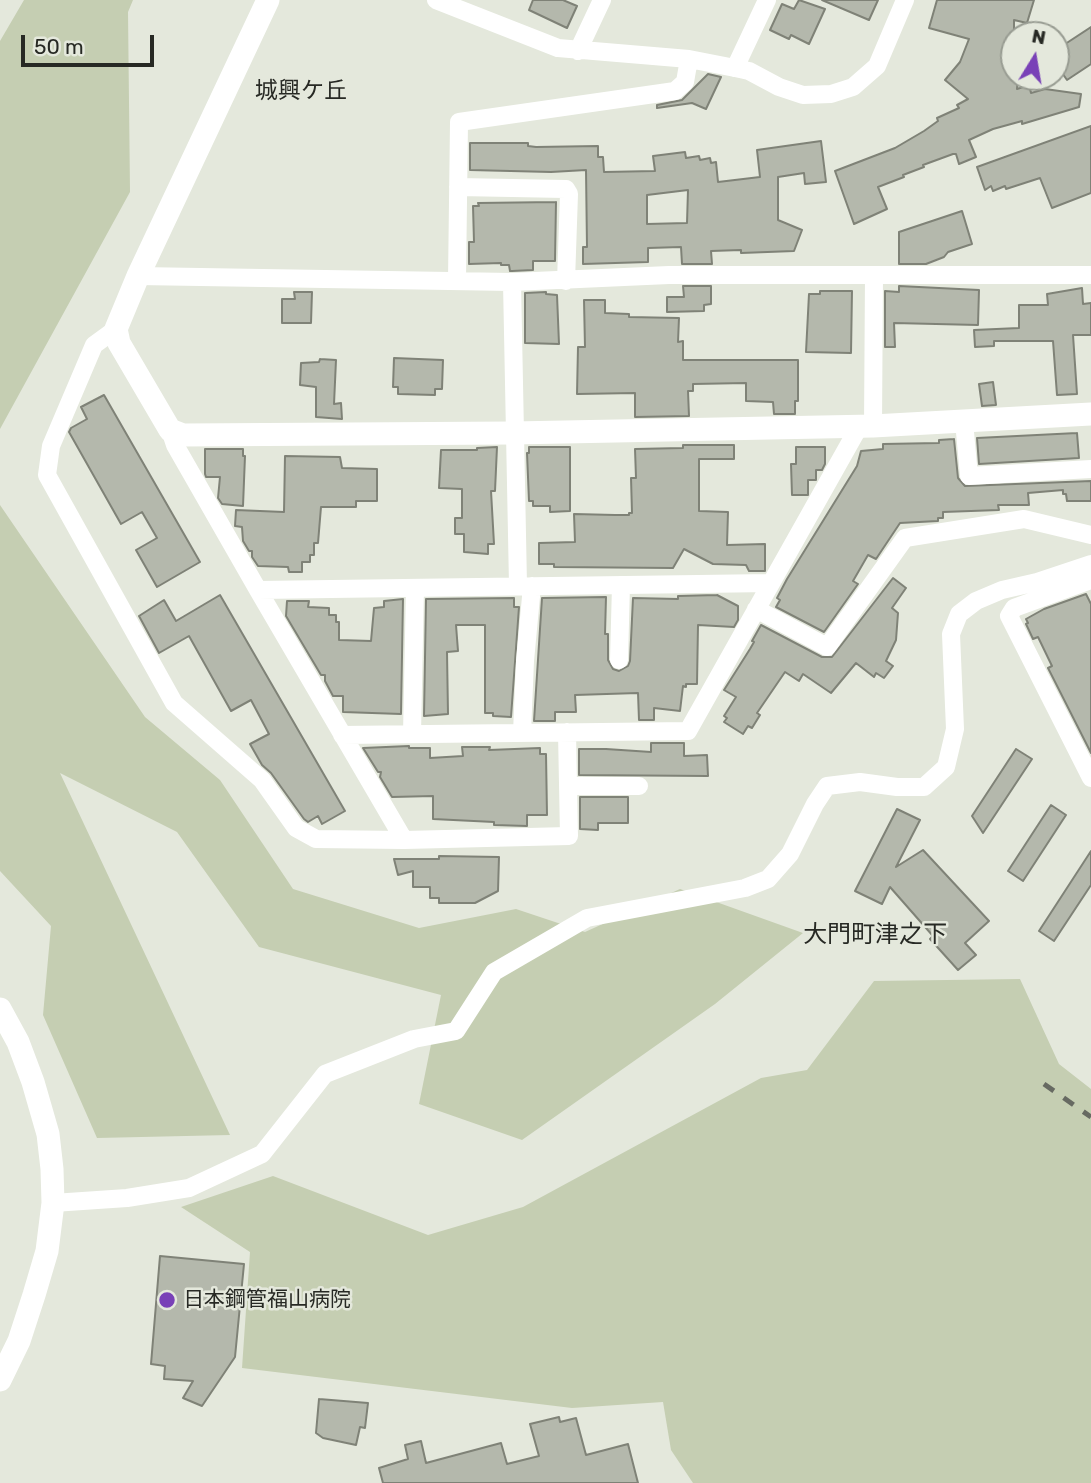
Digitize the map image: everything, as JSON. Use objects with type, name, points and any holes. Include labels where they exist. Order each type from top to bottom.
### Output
[{"type":"street","points":[[268,0],[138,276],[116,329],[94,345],[51,446],[47,475],[174,703],[262,780],[296,828],[316,839],[569,836],[567,732]]},
{"type":"street","points":[[436,0],[558,48],[689,59],[750,71],[779,87],[803,95],[831,94],[853,87],[877,66],[905,0]]},
{"type":"street","points":[[578,51],[602,0]]},
{"type":"street","points":[[735,68],[767,0]]},
{"type":"street","points":[[457,280],[459,122],[675,91],[685,82],[689,59]]},
{"type":"street","points":[[458,187],[566,189],[569,194],[566,281]]},
{"type":"street","points":[[138,276],[512,282],[669,275],[1091,275]]},
{"type":"street","points":[[342,734],[688,731],[771,583],[867,425],[874,275]]},
{"type":"street","points":[[512,282],[513,433],[525,586],[522,733]]},
{"type":"street","points":[[116,329],[119,343],[170,430],[175,445],[404,840]]},
{"type":"street","points":[[170,430],[183,435],[513,433],[867,425],[1091,414]]},
{"type":"street","points":[[964,421],[969,476],[1091,469]]},
{"type":"street","points":[[756,609],[827,647],[905,538],[1024,519],[1091,535]]},
{"type":"street","points":[[53,1203],[127,1198],[189,1188],[261,1154],[325,1074],[414,1039],[456,1031],[494,972],[587,918],[745,888],[768,879],[790,854],[827,786],[860,782],[897,788],[924,787],[946,767],[956,729],[951,634],[959,614],[976,601],[1002,590],[1037,582],[1091,564]]},
{"type":"street","points":[[1091,580],[1014,608],[1009,616],[1091,778]]},
{"type":"street","points":[[258,590],[771,583]]},
{"type":"street","points":[[619,660],[621,584]]},
{"type":"street","points":[[412,734],[415,588]]},
{"type":"street","points":[[568,786],[639,786]]},
{"type":"street","points":[[0,1009],[18,1042],[48,1134],[53,1203],[47,1251],[34,1295],[19,1340],[0,1380]]},
{"type":"green space","points":[[24,0],[133,0],[128,12],[130,192],[0,429],[0,41]]},
{"type":"green space","points":[[0,505],[145,717],[220,780],[293,889],[419,928],[516,909],[585,932],[680,889],[803,933],[715,1004],[522,1140],[419,1104],[441,995],[259,947],[177,832],[60,773],[230,1135],[97,1138],[43,1015],[51,926],[0,871]]},
{"type":"green space","points":[[1020,979],[1059,1064],[1091,1089],[1091,1483],[693,1483],[671,1450],[663,1402],[572,1408],[242,1368],[250,1252],[181,1207],[273,1176],[428,1235],[523,1207],[761,1078],[807,1070],[874,981]]},
{"type":"building","points":[[533,0],[563,0],[577,6],[567,28],[529,10]]},
{"type":"building","points":[[799,0],[825,9],[809,44],[791,35],[789,39],[770,30],[782,4],[794,9]]},
{"type":"building","points":[[822,0],[878,0],[869,20]]},
{"type":"building","points":[[937,0],[1034,0],[1028,21],[1000,21],[1000,91],[1059,91],[1081,94],[1079,107],[1022,124],[1022,121],[993,129],[969,140],[976,157],[959,164],[956,154],[953,154],[878,187],[887,209],[854,224],[835,171],[895,148],[938,121],[937,118],[959,108],[957,105],[968,99],[945,80],[960,62],[969,39],[929,28]]},
{"type":"building","points":[[1091,27],[1091,64],[1070,78],[1070,41]]},
{"type":"building","points":[[708,74],[721,77],[706,109],[692,103],[657,108],[657,105],[682,100]]},
{"type":"building","points":[[1091,126],[1091,193],[1052,208],[1040,178],[1006,189],[1005,186],[993,191],[991,186],[985,190],[977,167]]},
{"type":"building","points":[[821,141],[826,182],[805,184],[804,173],[778,177],[778,220],[802,230],[794,251],[711,251],[712,264],[682,264],[681,247],[648,248],[648,262],[583,264],[583,247],[587,247],[586,170],[470,170],[470,143],[528,143],[528,146],[536,147],[598,146],[598,157],[603,157],[604,172],[655,171],[653,156],[685,152],[686,158],[699,156],[700,160],[710,158],[711,163],[716,162],[718,182],[760,177],[757,150]],"holes":[[[688,190],[687,223],[647,224],[647,195]]]},
{"type":"building","points":[[556,202],[555,261],[533,261],[533,270],[512,271],[509,265],[501,263],[469,264],[469,242],[474,242],[473,206],[479,206],[478,203]]},
{"type":"building","points":[[962,211],[972,244],[948,252],[944,257],[926,264],[899,264],[899,232]]},
{"type":"building","points":[[683,286],[711,286],[711,304],[704,305],[704,311],[667,312],[667,297],[684,297]]},
{"type":"building","points":[[899,286],[979,290],[978,325],[894,323],[895,347],[885,347],[885,291],[899,292]]},
{"type":"building","points":[[1082,288],[1083,304],[1091,303],[1091,335],[1073,335],[1077,394],[1057,395],[1053,341],[994,341],[994,346],[975,347],[974,330],[1019,328],[1019,305],[1048,305],[1047,294]]},
{"type":"building","points":[[820,291],[852,291],[851,353],[806,352],[809,294],[820,294]]},
{"type":"building","points":[[294,292],[312,292],[311,323],[282,323],[282,299],[295,299]]},
{"type":"building","points":[[546,292],[557,295],[559,344],[525,343],[525,293]]},
{"type":"building","points":[[584,300],[605,300],[605,313],[629,314],[629,317],[679,318],[678,342],[683,341],[683,360],[798,360],[798,401],[795,401],[795,414],[774,414],[773,402],[746,401],[746,383],[693,384],[693,391],[688,391],[689,416],[635,417],[635,393],[577,394],[578,347],[585,347]]},
{"type":"building","points":[[394,358],[443,360],[442,389],[435,389],[435,395],[398,394],[398,387],[393,387]]},
{"type":"building","points":[[320,359],[336,360],[334,404],[341,403],[342,419],[316,417],[316,387],[300,385],[301,363],[319,362]]},
{"type":"building","points":[[993,382],[996,405],[982,406],[979,384]]},
{"type":"building","points":[[104,395],[200,562],[157,587],[136,550],[157,538],[142,512],[121,524],[69,432],[87,419],[81,407]]},
{"type":"building","points":[[1077,433],[1079,458],[979,464],[977,438]]},
{"type":"building","points":[[954,439],[958,478],[965,486],[1091,481],[1091,501],[1067,501],[1063,490],[1028,493],[1029,505],[998,505],[999,510],[943,512],[943,518],[938,518],[938,521],[900,523],[876,559],[868,555],[853,581],[858,584],[824,632],[776,607],[780,600],[777,598],[787,579],[857,466],[861,451],[883,449],[883,444],[939,443],[939,440]]},
{"type":"building","points":[[683,445],[734,445],[734,459],[699,459],[699,511],[728,512],[727,545],[765,544],[765,571],[749,571],[746,565],[713,564],[684,549],[673,568],[554,567],[554,564],[539,564],[539,543],[575,542],[574,514],[632,513],[631,478],[636,478],[635,449],[683,448]]},
{"type":"building","points":[[497,447],[495,491],[491,491],[494,544],[488,544],[488,554],[464,552],[464,534],[455,534],[455,518],[462,518],[462,489],[439,488],[441,450]]},
{"type":"building","points":[[529,447],[570,447],[570,511],[550,512],[550,506],[533,506],[533,501],[529,501]]},
{"type":"building","points":[[796,447],[825,447],[825,464],[822,470],[816,470],[816,480],[808,480],[808,495],[792,495],[791,464],[796,464]]},
{"type":"building","points":[[205,449],[243,449],[243,506],[222,504],[218,498],[220,477],[206,477]]},
{"type":"building","points":[[285,456],[340,457],[342,468],[377,469],[377,501],[356,501],[356,507],[321,507],[318,543],[314,543],[314,555],[310,555],[310,562],[302,562],[302,572],[289,572],[288,567],[258,566],[252,557],[252,551],[249,551],[243,541],[242,527],[235,526],[236,510],[284,512]]},
{"type":"building","points":[[893,578],[906,588],[892,608],[898,613],[896,640],[886,661],[893,666],[884,678],[876,673],[874,677],[856,663],[831,693],[803,674],[799,681],[785,672],[757,713],[760,715],[752,728],[748,726],[743,734],[724,722],[727,718],[724,716],[736,697],[724,690],[754,642],[752,641],[761,625],[822,657],[832,657]]},
{"type":"building","points":[[1086,594],[1091,604],[1091,753],[1048,668],[1052,666],[1038,637],[1033,639],[1026,624],[1026,619],[1044,609]]},
{"type":"building","points":[[220,595],[345,811],[322,824],[318,816],[308,822],[304,819],[271,773],[262,765],[250,744],[269,734],[251,700],[231,711],[189,636],[159,653],[139,616],[164,600],[176,621]]},
{"type":"building","points":[[717,595],[738,606],[738,620],[734,627],[698,625],[697,684],[683,686],[680,711],[654,708],[654,720],[639,720],[638,693],[575,695],[576,712],[555,712],[555,721],[534,721],[542,598],[606,597],[605,634],[608,634],[608,660],[613,669],[619,671],[628,666],[630,661],[633,598],[678,599],[678,596]]},
{"type":"building","points":[[514,598],[514,607],[519,607],[511,717],[485,713],[485,625],[456,625],[458,651],[447,652],[448,714],[424,716],[426,599]]},
{"type":"building","points":[[403,599],[401,714],[343,712],[343,696],[333,696],[325,681],[325,675],[321,675],[286,616],[287,601],[309,601],[308,607],[329,608],[329,615],[336,615],[336,622],[339,622],[339,640],[371,641],[374,608],[384,607],[384,601]]},
{"type":"building","points":[[651,743],[684,743],[684,756],[707,755],[708,776],[579,775],[579,749],[651,752]]},
{"type":"building","points":[[462,747],[490,747],[489,750],[540,748],[540,754],[546,754],[547,815],[527,815],[527,826],[433,819],[433,796],[392,797],[380,777],[381,772],[378,772],[363,748],[430,748],[430,758],[463,756]]},
{"type":"building","points":[[1016,749],[1032,759],[983,833],[972,816]]},
{"type":"building","points":[[580,797],[628,797],[628,823],[598,823],[598,830],[580,829]]},
{"type":"building","points":[[1051,805],[1066,815],[1023,881],[1008,871]]},
{"type":"building","points":[[897,809],[920,820],[896,867],[923,850],[989,921],[965,943],[976,955],[958,970],[930,939],[933,936],[890,887],[882,904],[855,891]]},
{"type":"building","points":[[1091,851],[1091,885],[1054,941],[1039,931]]},
{"type":"building","points":[[439,856],[499,857],[498,891],[475,903],[439,903],[439,898],[430,898],[430,887],[413,887],[413,871],[398,875],[394,859],[439,859]]},
{"type":"building","points":[[160,1256],[244,1264],[235,1357],[202,1406],[183,1398],[193,1381],[164,1379],[165,1366],[151,1364]]},
{"type":"building","points":[[319,1399],[368,1403],[365,1428],[360,1427],[356,1445],[323,1438],[316,1433]]},
{"type":"building","points":[[559,1417],[560,1422],[576,1418],[586,1455],[628,1444],[638,1483],[383,1483],[379,1468],[408,1459],[405,1445],[421,1441],[426,1463],[501,1443],[507,1464],[539,1456],[530,1424]]},
{"type":"railway","points":[[1044,1084],[1091,1117]]},
{"type":"place","name":"日本鋼管福山病院","points":[[167,1300]]},
{"type":"district","name":"城興ケ丘","points":[[301,91]]},
{"type":"district","name":"大門町津之下","points":[[875,935]]}]
